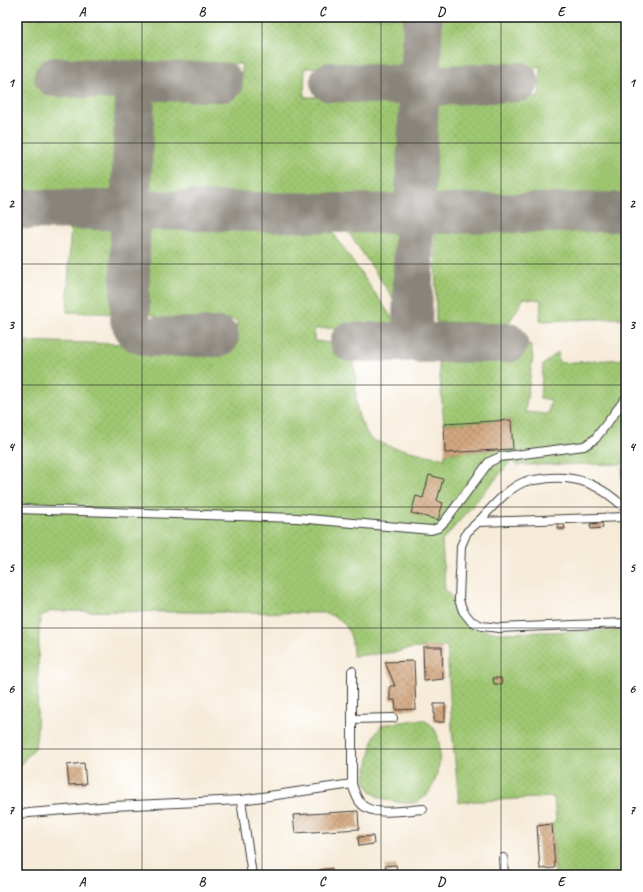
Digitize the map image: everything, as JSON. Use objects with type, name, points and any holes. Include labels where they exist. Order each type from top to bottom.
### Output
[{"type":"lane","points":[[17,509],[297,518],[431,530],[438,528],[445,521],[489,462],[500,457],[584,446],[594,439],[626,398]]},
{"type":"lane","points":[[626,509],[604,491],[584,481],[555,478],[525,482],[505,494],[467,532],[461,546],[459,600],[463,611],[471,621],[482,626],[499,628],[626,623]]},
{"type":"lane","points":[[478,522],[626,517]]},
{"type":"lane","points":[[352,671],[352,784],[358,800],[366,808],[376,811],[423,809]]},
{"type":"lane","points":[[352,719],[393,718]]},
{"type":"lane","points":[[17,814],[113,806],[241,800],[352,784]]},
{"type":"lane","points":[[241,800],[252,875]]},
{"type":"lane","points":[[503,858],[504,875]]},
{"type":"green space","points":[[17,17],[417,17],[414,66],[305,68],[304,97],[413,97],[413,195],[160,194],[148,186],[148,91],[241,93],[242,64],[43,62],[43,90],[131,91],[129,180],[118,194],[17,192]]},
{"type":"green space","points":[[441,17],[626,17],[626,201],[435,197],[438,95],[539,97],[541,67],[439,66]]},
{"type":"green space","points":[[118,214],[127,222],[127,306],[117,314],[67,312],[71,216]]},
{"type":"green space","points":[[157,216],[322,217],[397,325],[314,329],[314,341],[335,345],[351,357],[356,374],[356,403],[362,423],[370,439],[392,447],[445,459],[445,453],[513,449],[511,420],[444,424],[438,356],[530,344],[533,356],[525,412],[548,414],[551,400],[540,398],[543,365],[558,352],[559,363],[626,359],[626,464],[517,465],[511,461],[442,541],[445,590],[453,598],[464,617],[475,626],[487,631],[500,633],[626,630],[626,875],[554,875],[555,868],[552,824],[556,820],[554,797],[459,803],[452,730],[447,646],[407,649],[397,652],[353,656],[352,642],[347,628],[339,619],[324,613],[52,611],[41,616],[39,628],[37,731],[35,748],[17,768],[17,341],[235,347],[237,320],[160,318],[152,315],[146,310],[148,227]]},
{"type":"green space","points":[[405,217],[411,225],[409,322],[339,218]]},
{"type":"green space","points":[[435,220],[626,221],[626,318],[540,321],[541,300],[524,298],[508,324],[436,322]]},
{"type":"green space","points":[[424,720],[434,728],[438,736],[440,757],[435,780],[424,798],[416,802],[397,802],[378,796],[369,789],[365,778],[374,736],[382,725]]},
{"type":"building","points":[[511,420],[513,449],[445,453],[444,424]]},
{"type":"building","points":[[621,467],[626,467],[626,480],[621,480]]},
{"type":"building","points":[[429,475],[443,479],[437,501],[443,503],[438,520],[411,513],[416,496],[423,498]]},
{"type":"building","points":[[602,523],[603,528],[591,529],[590,524]]},
{"type":"building","points":[[558,524],[564,524],[565,529],[558,529]]},
{"type":"building","points":[[423,647],[442,647],[443,679],[424,681]]},
{"type":"building","points":[[414,661],[416,709],[396,710],[395,700],[390,700],[390,686],[395,686],[385,662]]},
{"type":"building","points":[[493,678],[501,678],[502,684],[494,684]]},
{"type":"building","points":[[434,704],[445,704],[445,722],[434,722]]},
{"type":"building","points":[[84,763],[86,784],[69,785],[67,765]]},
{"type":"building","points":[[358,811],[359,829],[295,833],[293,815]]},
{"type":"building","points":[[552,824],[555,868],[540,869],[537,826]]},
{"type":"building","points":[[373,836],[374,844],[359,846],[358,837]]},
{"type":"building","points":[[396,865],[397,871],[386,872],[385,866]]},
{"type":"building","points":[[332,868],[333,875],[319,875],[319,870]]},
{"type":"taxiway","points":[[423,17],[414,214],[412,339],[419,343],[508,343]]},
{"type":"taxiway","points":[[54,77],[142,81],[223,82]]},
{"type":"taxiway","points":[[142,81],[136,89],[135,99],[130,211],[130,320],[138,333],[152,337],[219,337]]},
{"type":"taxiway","points":[[330,82],[419,86],[519,82]]},
{"type":"taxiway","points":[[17,209],[424,214],[617,212]]},
{"type":"taxiway","points":[[350,342],[407,342],[412,339]]}]
